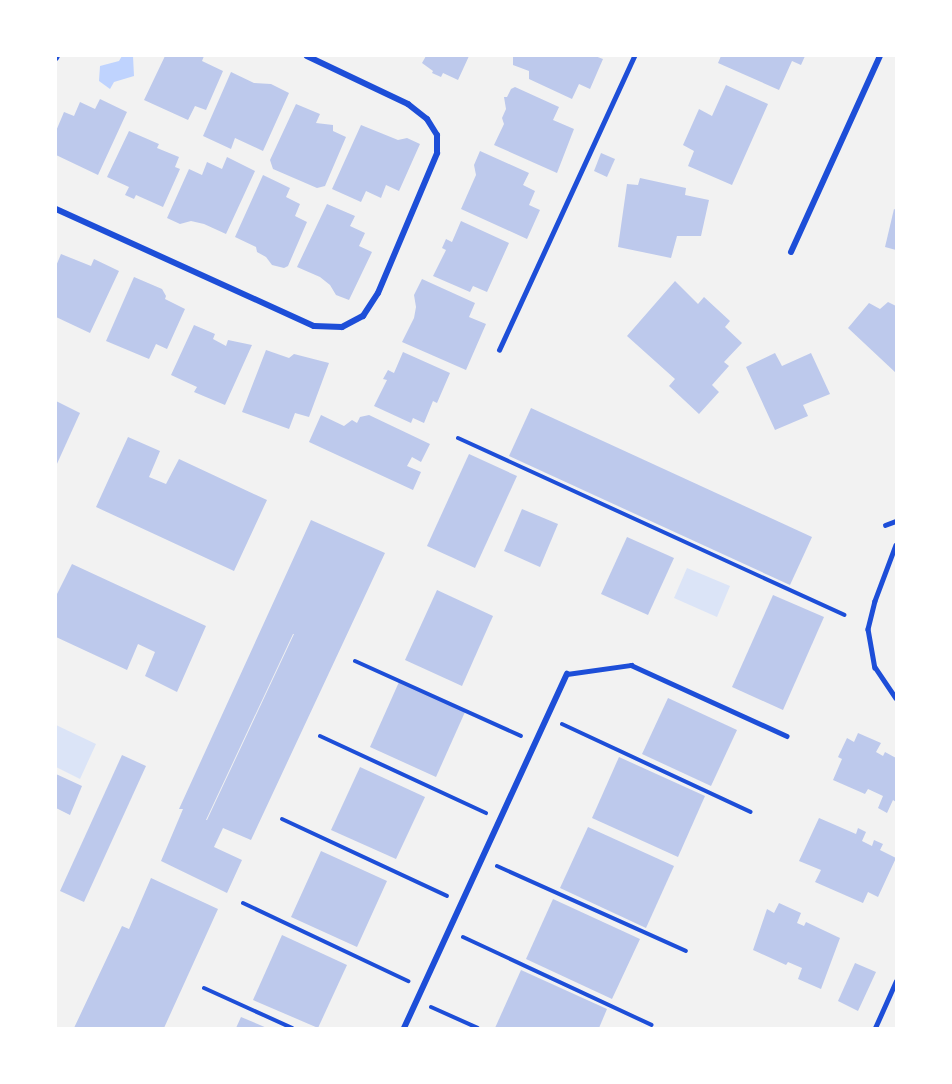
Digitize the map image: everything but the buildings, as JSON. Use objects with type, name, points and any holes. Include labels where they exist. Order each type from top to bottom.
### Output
[{"type":"street","points":[[56,209],[314,326],[342,327],[363,316],[378,293],[437,153],[437,135],[427,119],[408,104],[307,56]]},
{"type":"street","points":[[791,252],[880,56]]},
{"type":"street","points":[[404,1029],[567,674]]},
{"type":"lane","points":[[499,350],[634,56]]},
{"type":"lane","points":[[885,525],[897,521]]},
{"type":"lane","points":[[897,545],[875,601],[868,629],[874,668],[897,698]]},
{"type":"lane","points":[[567,674],[632,665],[787,736]]},
{"type":"lane","points":[[875,1029],[897,981]]},
{"type":"path","points":[[458,438],[844,615]]},
{"type":"path","points":[[355,661],[536,743]]},
{"type":"path","points":[[548,717],[751,812]]},
{"type":"path","points":[[320,736],[500,820]]},
{"type":"path","points":[[282,819],[462,903]]},
{"type":"path","points":[[482,859],[686,951]]},
{"type":"path","points":[[243,903],[423,987]]},
{"type":"path","points":[[449,930],[652,1025]]},
{"type":"path","points":[[204,987],[292,1029]]},
{"type":"path","points":[[417,1000],[478,1029]]},
{"type":"shaded area","points":[[687,568],[730,586],[717,617],[674,598]]},
{"type":"shaded area","points":[[56,725],[96,744],[80,779],[56,767]]},
{"type":"water","points":[[122,56],[133,56],[134,76],[114,82],[110,89],[99,81],[100,66],[119,61]]}]
